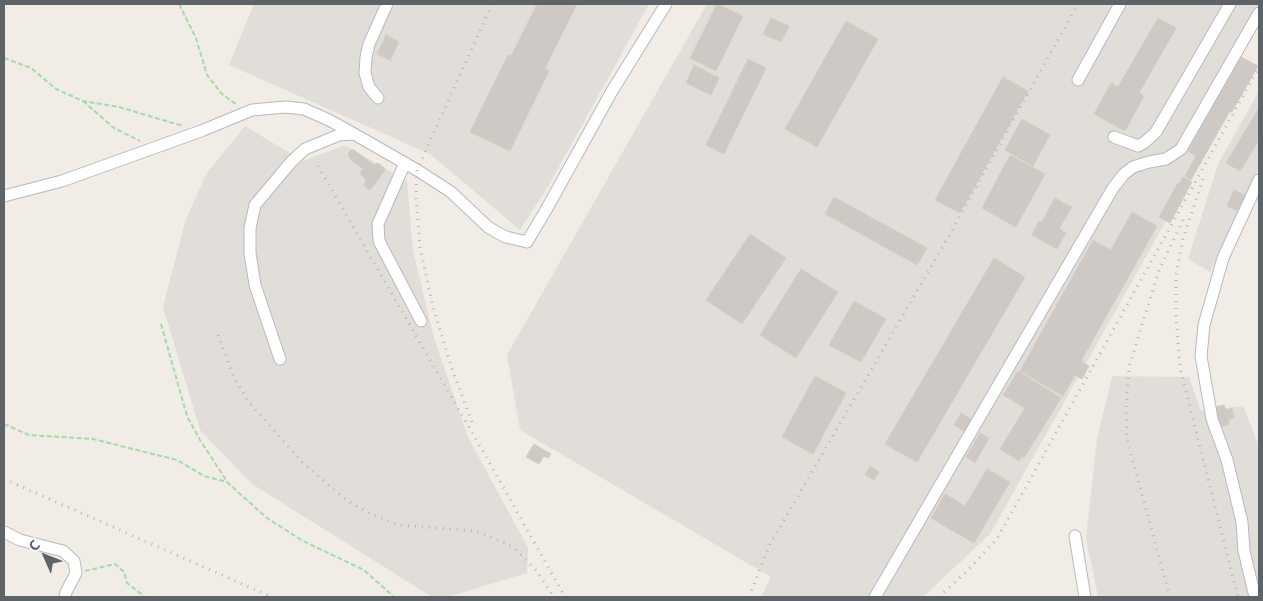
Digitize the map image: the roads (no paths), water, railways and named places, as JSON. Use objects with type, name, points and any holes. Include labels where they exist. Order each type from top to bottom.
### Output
[{"type":"street","points":[[378,98],[369,88],[365,73],[366,58],[369,44],[387,4]]},
{"type":"street","points":[[4,196],[62,181],[252,110],[286,106],[304,109],[354,134],[405,163],[450,192],[488,227],[506,237],[527,242],[612,91],[666,4]]},
{"type":"street","points":[[1078,80],[1120,4]]},
{"type":"street","points":[[1114,137],[1138,146],[1156,132],[1230,4]]},
{"type":"street","points":[[875,597],[1113,188],[1124,174],[1133,167],[1166,160],[1181,149],[1259,13]]},
{"type":"street","points":[[280,359],[255,284],[250,253],[250,228],[255,205],[291,162],[305,149],[339,135],[354,134]]},
{"type":"street","points":[[405,163],[378,224],[379,241],[421,321]]},
{"type":"street","points":[[1255,597],[1244,552],[1242,522],[1238,504],[1227,460],[1212,419],[1201,356],[1204,325],[1223,258],[1259,180]]},
{"type":"street","points":[[4,532],[20,540],[62,551],[74,561],[76,573],[65,597]]},
{"type":"street","points":[[1075,536],[1084,597]]},
{"type":"railway","points":[[472,422],[453,372],[433,307],[420,247],[416,198],[417,170],[492,4]]},
{"type":"railway","points":[[749,597],[769,546],[946,241],[1078,4]]},
{"type":"railway","points":[[939,597],[997,539],[1259,67]]},
{"type":"railway","points":[[318,166],[565,597]]},
{"type":"railway","points":[[1203,179],[1183,239],[1176,275],[1176,316],[1180,368],[1238,597]]},
{"type":"railway","points":[[1170,597],[1127,440],[1126,409],[1129,367],[1159,270],[1184,218]]},
{"type":"railway","points":[[218,335],[234,377],[248,401],[302,462],[346,500],[371,514],[399,525],[476,531],[503,542],[514,548],[536,570],[554,597]]},
{"type":"railway","points":[[4,479],[272,597]]}]
